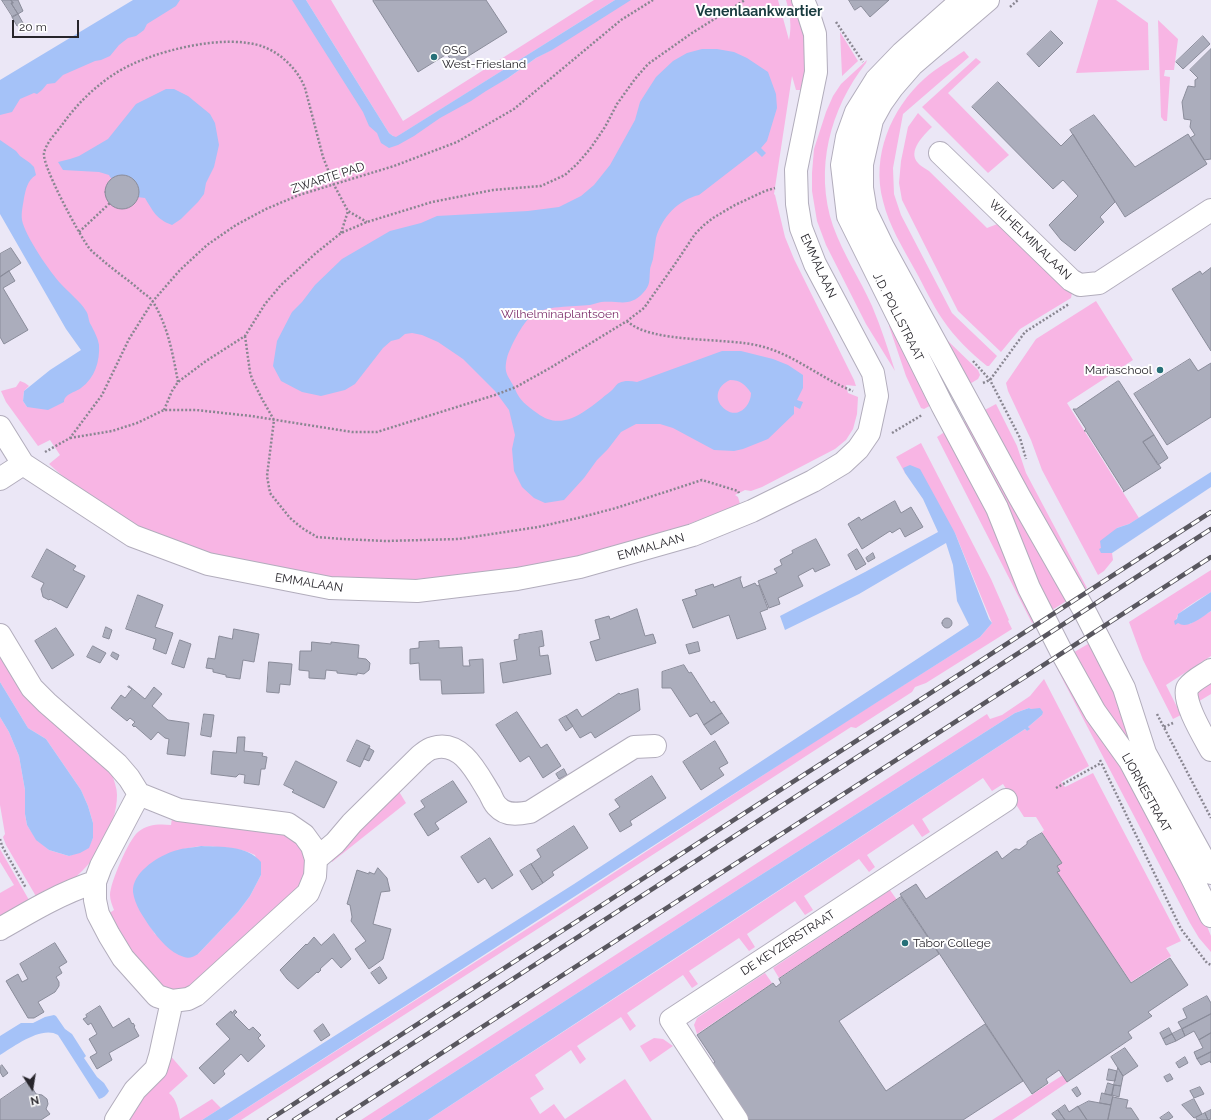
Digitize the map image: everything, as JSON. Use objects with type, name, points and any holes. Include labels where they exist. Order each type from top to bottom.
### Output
[{"type":"street","name":"J.D. POLLSTRAAT","points":[[962,0],[902,53],[876,80],[856,112],[847,137],[842,165],[848,216],[939,398],[997,508],[1030,588],[1062,653]]},
{"type":"street","name":"J.D. POLLSTRAAT","points":[[997,5],[912,65],[882,102],[872,120],[862,164],[866,212],[883,247],[1019,496],[1084,610]]},
{"type":"street","name":"EMMALAAN","points":[[0,427],[23,464],[133,536],[208,564],[330,588],[417,591],[517,579],[580,567],[692,535],[752,511],[813,481],[843,463],[858,449],[870,433],[877,396],[873,373],[815,264],[801,228],[797,204],[796,182],[798,156],[816,72],[815,34],[806,6]]},
{"type":"street","name":"WILHELMINALAAN","points":[[940,153],[1071,280],[1080,285],[1099,283],[1211,210]]},
{"type":"street","points":[[0,478],[23,464]]},
{"type":"street","name":"LIORNESTRAAT","points":[[1084,610],[1124,688],[1145,753],[1211,873]]},
{"type":"street","points":[[0,635],[32,688],[117,764],[129,778],[139,794],[178,810],[288,824],[304,835],[312,846],[316,859],[315,876],[308,893],[196,995],[188,999],[172,1001],[157,996],[123,958],[98,914],[95,900],[96,882],[101,866],[139,794]]},
{"type":"street","name":"LIORNESTRAAT","points":[[1062,653],[1095,712],[1130,762],[1211,916]]},
{"type":"street","points":[[1211,670],[1187,687],[1186,693],[1189,706],[1211,750]]},
{"type":"street","points":[[316,859],[335,844],[352,823],[420,756],[433,748],[446,747],[460,751],[470,763],[498,808],[508,813],[517,815],[530,812],[634,747],[654,746]]},
{"type":"street","name":"DE KEYZERSTRAAT","points":[[737,1120],[671,1020],[1006,800]]},
{"type":"street","points":[[0,929],[38,907],[76,888],[96,882]]},
{"type":"street","points":[[116,1120],[135,1090],[156,1069],[172,1001]]},
{"type":"path","name":"ZWARTE PAD","points":[[164,410],[137,423],[112,431],[70,438],[102,395],[129,339],[153,301],[180,270],[207,244],[236,225],[266,209],[299,195],[394,166],[457,142],[514,109],[621,20],[653,0]]},
{"type":"path","points":[[745,0],[692,33],[648,64],[617,104],[590,149],[565,175],[541,186],[493,190],[432,202],[367,222],[341,233],[316,253],[281,285],[265,304],[245,336],[206,361],[178,382],[172,391],[164,410],[196,410],[352,432],[377,432],[495,395],[516,387],[550,368],[627,321],[644,308],[695,234],[709,221],[741,202],[765,191],[796,182]]},
{"type":"path","points":[[997,5],[1018,0]]},
{"type":"path","points":[[806,6],[830,12],[867,68]]},
{"type":"path","points":[[178,382],[169,336],[153,301],[99,257],[88,246],[53,182],[44,158],[45,148],[67,117],[83,100],[115,73],[132,63],[157,54],[184,47],[230,42],[249,43],[264,47],[278,54],[295,69],[302,79],[322,152],[334,185],[348,211],[367,222]]},
{"type":"path","points":[[79,232],[110,204]]},
{"type":"path","points":[[341,233],[348,211]]},
{"type":"path","points":[[627,321],[633,327],[671,337],[746,343],[761,346],[777,351],[809,367],[839,386],[860,393],[877,396]]},
{"type":"path","points":[[245,336],[252,379],[274,420],[267,476],[270,493],[290,518],[302,528],[317,537],[386,541],[458,539],[538,527],[578,518],[616,508],[702,480],[738,491],[752,511]]},
{"type":"path","points":[[970,358],[990,380],[1020,438],[1027,463]]},
{"type":"path","points":[[1157,713],[1211,818]]},
{"type":"path","points":[[1164,727],[1174,723]]},
{"type":"path","points":[[1056,788],[1101,763]]},
{"type":"path","points":[[0,839],[2,846],[38,907]]},
{"type":"green space","name":"Wilhelminaplantsoen","points":[[162,0],[297,0],[388,141],[393,136],[389,133],[306,0],[331,0],[403,121],[594,0],[615,0],[398,136],[508,78],[536,58],[629,0],[778,0],[789,40],[790,20],[786,0],[794,0],[804,32],[806,57],[805,73],[802,90],[796,90],[792,76],[774,194],[785,237],[794,259],[854,380],[856,386],[846,385],[848,393],[858,397],[857,414],[853,429],[846,440],[835,449],[762,487],[751,491],[745,490],[735,495],[738,497],[740,504],[671,531],[556,562],[467,576],[383,581],[307,575],[228,560],[181,544],[134,524],[76,488],[49,464],[60,455],[50,440],[38,446],[6,402],[1,391],[16,387],[20,381],[25,383],[29,386],[24,391],[23,401],[27,407],[88,357],[0,191],[0,100]]},
{"type":"green space","points":[[1098,0],[1116,0],[1148,23],[1149,70],[1076,73]]},
{"type":"green space","points":[[1158,20],[1178,39],[1174,70],[1165,70],[1164,76],[1170,77],[1167,121],[1164,121],[1161,117]]},
{"type":"green space","points":[[840,32],[858,61],[842,76],[842,75]]},
{"type":"green space","points":[[964,51],[969,57],[903,114],[893,168],[894,194],[901,215],[952,313],[997,356],[989,366],[981,361],[958,339],[935,308],[893,228],[883,201],[880,184],[882,151],[893,119],[902,104],[924,79]]},
{"type":"green space","points":[[976,58],[981,62],[948,93],[1009,155],[988,173],[922,107]]},
{"type":"green space","points":[[867,60],[853,81],[835,120],[829,140],[825,183],[827,205],[833,226],[872,306],[895,371],[866,324],[826,245],[817,221],[812,191],[814,149],[826,112],[833,96],[841,84]]},
{"type":"green space","points":[[918,113],[932,127],[915,148],[915,158],[919,164],[929,171],[987,228],[1000,223],[1005,224],[1072,293],[1071,298],[1020,329],[1001,352],[958,311],[902,200],[899,183],[901,161],[908,127]]},
{"type":"green space","points":[[1096,301],[1133,360],[1067,403],[1139,518],[1129,524],[1117,528],[1101,553],[1112,553],[1113,560],[1104,571],[1098,575],[1042,470],[1031,440],[1008,391],[1006,383],[1036,339]]},
{"type":"green space","points":[[895,323],[935,403],[924,409],[921,408],[906,376],[889,326]]},
{"type":"green space","points":[[938,329],[948,341],[978,370],[980,375],[978,379],[968,385]]},
{"type":"green space","points":[[996,404],[1017,446],[1026,473],[1087,588],[1082,591],[981,412]]},
{"type":"green space","points":[[971,417],[1071,598],[1049,612],[960,424]]},
{"type":"green space","points":[[949,429],[1037,620],[1032,623],[937,437]]},
{"type":"green space","points":[[921,443],[991,579],[1012,629],[926,683],[915,687],[912,692],[856,728],[851,727],[241,1120],[228,1120],[563,906],[826,734],[980,637],[992,623],[955,533],[904,468],[905,473],[896,457]]},
{"type":"green space","points":[[1211,570],[1211,592],[1179,614],[1177,620],[1178,623],[1190,624],[1211,611],[1211,656],[1166,685],[1181,715],[1173,719],[1143,660],[1129,622]]},
{"type":"green space","points":[[1093,641],[1103,660],[1142,769],[1071,654]]},
{"type":"green space","points":[[0,650],[112,774],[117,795],[113,820],[102,845],[95,856],[77,876],[60,887],[37,898],[6,845],[3,837],[5,834],[0,805],[0,717],[9,732],[19,756],[25,790],[25,814],[27,825],[36,839],[49,850],[69,856],[88,848],[93,838],[93,823],[81,790],[46,739],[28,728],[0,682]]},
{"type":"green space","points":[[1058,662],[1105,737],[1202,914],[1211,936],[1211,952],[1199,938],[1190,923],[1065,684],[1055,664]]},
{"type":"green space","points":[[1044,679],[1089,766],[1061,782],[1065,787],[1093,773],[1181,941],[1166,948],[1171,956],[1131,982],[1057,873],[1060,871],[1057,866],[1062,863],[1042,832],[1044,830],[1036,817],[1024,817],[1003,784],[992,791],[983,778],[922,819],[930,832],[922,837],[913,824],[867,855],[875,867],[869,872],[859,859],[804,896],[813,910],[805,915],[795,901],[747,934],[755,947],[749,951],[739,938],[689,971],[698,984],[692,988],[683,975],[627,1013],[636,1026],[630,1031],[621,1017],[577,1046],[586,1059],[580,1064],[571,1050],[535,1075],[544,1089],[530,1098],[540,1114],[554,1104],[565,1119],[625,1079],[652,1120],[428,1120],[1025,729],[1027,731],[1029,729],[1028,727],[1042,715],[1029,708],[1015,713],[380,1120],[361,1120],[987,714],[990,719],[1002,715],[1030,696]]},
{"type":"green space","points":[[1211,681],[1211,694],[1196,703],[1197,695],[1200,690]]},
{"type":"green space","points":[[398,790],[406,803],[332,862],[332,859]]},
{"type":"green space","points":[[172,818],[276,830],[294,838],[306,855],[307,873],[299,890],[191,987],[180,990],[173,990],[164,986],[145,970],[127,946],[108,914],[114,910],[110,895],[116,872],[134,836],[142,829],[150,826],[171,825]],"holes":[[[201,846],[222,847],[249,852],[255,855],[261,875],[250,896],[238,912],[198,954],[155,934],[150,926],[145,869],[171,853]]]},
{"type":"green space","points":[[0,849],[29,900],[0,919],[0,893],[14,885],[0,862]]},
{"type":"green space","points":[[890,890],[897,900],[779,978],[773,968]]},
{"type":"green space","points":[[765,973],[772,983],[697,1034],[694,1025],[697,1018]]},
{"type":"green space","points":[[654,1038],[663,1039],[673,1046],[650,1062],[640,1046]]},
{"type":"green space","points":[[168,1053],[188,1076],[169,1093],[178,1108],[180,1119],[212,1099],[221,1108],[202,1120],[124,1120]]},
{"type":"green space","points":[[1063,1075],[1068,1082],[1012,1120],[992,1120]]},
{"type":"water","points":[[133,0],[180,0],[176,6],[147,24],[144,30],[136,36],[128,38],[119,45],[110,56],[63,75],[55,83],[47,84],[37,94],[34,93],[20,99],[12,112],[0,115],[0,80]]},
{"type":"water","points":[[292,0],[306,0],[389,133],[396,137],[615,0],[631,0],[552,50],[536,58],[508,78],[471,101],[440,118],[414,136],[389,148],[381,143],[377,133],[369,126],[363,112]]},
{"type":"water","points":[[702,49],[717,49],[734,52],[747,58],[768,72],[776,94],[777,108],[767,141],[761,148],[766,153],[762,157],[756,151],[699,195],[691,197],[672,210],[662,223],[659,230],[656,238],[648,285],[646,290],[638,298],[628,302],[601,302],[590,305],[551,308],[537,312],[531,316],[520,330],[507,358],[506,371],[519,397],[530,408],[547,419],[557,421],[566,420],[585,411],[621,382],[637,382],[722,351],[741,351],[773,359],[788,365],[803,375],[803,388],[797,400],[803,402],[800,409],[794,406],[794,414],[768,439],[734,451],[714,450],[673,428],[660,424],[636,424],[621,432],[564,500],[545,503],[534,498],[522,487],[514,471],[512,449],[515,435],[509,410],[495,391],[463,359],[438,342],[422,335],[412,333],[405,334],[399,339],[391,341],[383,348],[355,384],[345,390],[321,396],[302,392],[281,381],[273,366],[277,341],[292,312],[315,285],[342,259],[390,231],[421,223],[437,216],[528,211],[559,207],[581,196],[594,185],[610,165],[635,120],[640,102],[656,77],[673,61],[687,53]],"holes":[[[730,380],[742,383],[751,393],[747,406],[740,412],[735,413],[726,410],[719,402],[719,390]]]},
{"type":"water","points":[[166,89],[174,89],[188,96],[210,114],[215,123],[219,145],[214,167],[206,183],[204,194],[181,219],[172,225],[162,220],[153,211],[145,198],[137,197],[109,175],[99,172],[63,170],[58,162],[79,156],[108,139],[136,104]]},
{"type":"water","points":[[0,140],[16,151],[34,167],[36,175],[26,188],[22,209],[22,220],[24,227],[38,254],[61,284],[84,307],[99,345],[99,357],[96,369],[90,379],[81,388],[68,395],[64,402],[48,410],[27,407],[23,401],[24,391],[50,370],[81,350],[66,329],[0,214]]},
{"type":"water","points":[[910,465],[920,469],[955,533],[989,619],[992,623],[980,637],[228,1120],[202,1120],[574,884],[969,625],[957,601],[953,565],[946,543],[859,594],[785,630],[780,616],[938,532],[923,499],[905,473],[903,468]]},
{"type":"water","points":[[1211,472],[1211,487],[1112,553],[1101,553],[1099,549],[1101,548],[1100,541],[1117,528],[1129,524]]},
{"type":"water","points":[[1211,592],[1211,611],[1191,624],[1182,625],[1178,623],[1175,625],[1174,621],[1177,619],[1178,614]]},
{"type":"water","points":[[0,682],[28,728],[46,739],[81,790],[93,823],[93,838],[89,848],[80,853],[69,856],[49,850],[36,840],[27,825],[25,814],[25,790],[19,756],[9,732],[0,717]]},
{"type":"water","points":[[1029,708],[1040,708],[1043,712],[1042,715],[1028,727],[1030,729],[1027,731],[1025,729],[428,1120],[380,1120],[1015,713]]},
{"type":"water","points":[[201,846],[233,848],[249,852],[261,862],[261,875],[250,896],[238,912],[198,954],[188,958],[169,949],[150,927],[140,911],[133,892],[136,879],[152,862],[175,851]]},
{"type":"water","points":[[54,1015],[65,1029],[72,1034],[86,1056],[84,1058],[109,1091],[103,1097],[99,1099],[58,1035],[44,1033],[36,1035],[28,1038],[0,1055],[0,1036],[21,1023],[33,1023],[45,1017]]},
{"type":"building","points":[[2,0],[11,0],[13,3],[11,3],[18,14],[13,17]]},
{"type":"building","points":[[11,0],[18,0],[23,11],[18,14],[11,3],[13,3]]},
{"type":"building","points":[[486,0],[507,32],[454,65],[447,54],[418,72],[373,1]]},
{"type":"building","points":[[849,0],[889,0],[870,17],[861,6],[855,10]]},
{"type":"building","points":[[18,14],[23,23],[17,26],[12,17]]},
{"type":"building","points":[[1051,31],[1063,43],[1039,67],[1027,54]]},
{"type":"building","points":[[1203,36],[1210,44],[1183,69],[1176,62]]},
{"type":"building","points":[[1211,49],[1211,159],[1204,160],[1190,138],[1195,135],[1190,127],[1191,120],[1184,119],[1182,102],[1188,86],[1195,87],[1195,80],[1198,78],[1190,70]]},
{"type":"building","points":[[998,82],[1061,146],[1073,134],[1115,202],[1100,217],[1104,222],[1075,251],[1061,240],[1049,225],[1078,196],[1063,180],[1053,189],[972,107]]},
{"type":"building","points":[[1094,115],[1135,167],[1188,134],[1207,164],[1125,217],[1070,130]]},
{"type":"building","points":[[122,175],[134,180],[139,192],[134,204],[122,209],[110,204],[105,192],[110,180]]},
{"type":"building","points":[[11,248],[21,263],[0,277],[0,254]]},
{"type":"building","points":[[1211,268],[1211,351],[1172,289],[1200,271],[1202,274]]},
{"type":"building","points":[[9,271],[15,281],[3,288],[28,330],[4,344],[0,337],[0,277]]},
{"type":"building","points":[[1190,359],[1198,371],[1211,363],[1211,417],[1167,445],[1134,394]]},
{"type":"building","points":[[1118,381],[1154,435],[1143,442],[1161,468],[1123,492],[1124,491],[1086,431],[1084,431],[1086,429],[1073,409],[1076,409]]},
{"type":"building","points":[[1154,435],[1168,458],[1158,465],[1143,442]]},
{"type":"building","points":[[895,501],[901,513],[911,507],[923,527],[905,537],[900,528],[892,533],[890,531],[862,549],[848,524],[859,517],[861,520]]},
{"type":"building","points":[[816,539],[830,565],[815,572],[813,568],[798,576],[803,586],[778,598],[780,604],[769,608],[758,581],[777,573],[774,569],[782,565],[780,560],[793,553],[792,551]]},
{"type":"building","points":[[47,549],[76,566],[73,570],[85,576],[67,608],[43,597],[41,589],[44,583],[32,577]]},
{"type":"building","points":[[857,549],[866,564],[856,570],[848,555]]},
{"type":"building","points":[[873,553],[875,558],[868,562],[866,558]]},
{"type":"building","points":[[741,577],[740,579],[743,588],[755,583],[757,586],[759,585],[768,609],[760,612],[766,629],[737,639],[729,615],[693,628],[682,600],[697,595],[695,590],[713,584],[714,587]]},
{"type":"building","points":[[138,595],[163,605],[155,627],[173,633],[166,654],[153,649],[156,639],[126,629]]},
{"type":"building","points":[[637,609],[645,636],[653,634],[656,643],[596,661],[590,642],[600,639],[595,620],[609,616],[610,619]]},
{"type":"building","points":[[945,618],[949,618],[952,623],[949,628],[945,628],[942,625],[942,621]]},
{"type":"building","points":[[106,627],[112,630],[109,639],[103,637]]},
{"type":"building","points":[[56,628],[74,655],[52,669],[35,641]]},
{"type":"building","points":[[234,629],[259,634],[254,662],[243,660],[240,679],[226,677],[226,675],[213,672],[213,669],[206,668],[208,658],[215,659],[219,636],[232,639]]},
{"type":"building","points":[[542,631],[544,646],[539,647],[540,656],[548,655],[551,674],[503,683],[500,663],[517,660],[514,640],[519,639],[519,635]]},
{"type":"building","points":[[180,640],[191,644],[184,668],[172,664]]},
{"type":"building","points":[[439,641],[439,648],[462,647],[463,666],[470,666],[469,660],[483,659],[484,693],[442,694],[441,680],[420,680],[419,663],[410,664],[410,649],[419,648],[419,642]]},
{"type":"building","points":[[312,642],[331,644],[331,642],[359,645],[358,658],[366,659],[370,663],[369,670],[364,674],[357,673],[357,675],[337,673],[337,671],[326,670],[325,679],[309,678],[309,671],[299,670],[300,651],[311,651]]},
{"type":"building","points":[[698,642],[700,651],[689,654],[686,645]]},
{"type":"building","points":[[93,646],[106,653],[100,663],[87,657]]},
{"type":"building","points":[[113,652],[119,655],[117,660],[111,656]]},
{"type":"building","points":[[269,662],[292,664],[290,685],[280,684],[279,693],[267,692]]},
{"type":"building","points":[[684,665],[689,673],[691,672],[711,703],[714,701],[722,713],[704,725],[697,713],[690,717],[671,688],[662,688],[662,672]]},
{"type":"building","points":[[129,686],[145,699],[154,687],[162,694],[152,706],[168,720],[189,723],[185,756],[167,754],[169,739],[165,738],[158,732],[151,740],[132,725],[135,722],[130,718],[127,721],[111,708],[121,695],[125,698],[132,689],[128,687]]},
{"type":"building","points":[[638,689],[640,710],[595,738],[591,732],[580,738],[566,716],[577,709],[582,717],[619,693]]},
{"type":"building","points":[[517,712],[541,748],[547,744],[561,766],[543,778],[529,756],[520,762],[496,725]]},
{"type":"building","points":[[722,713],[729,723],[711,735],[704,725]]},
{"type":"building","points":[[204,714],[214,715],[211,737],[201,735]]},
{"type":"building","points":[[566,716],[573,726],[566,731],[559,720]]},
{"type":"building","points":[[238,737],[245,737],[244,751],[263,753],[262,756],[267,757],[265,769],[261,769],[259,785],[244,783],[245,775],[239,774],[236,777],[211,774],[213,751],[236,753]]},
{"type":"building","points":[[357,740],[370,746],[360,767],[347,761]]},
{"type":"building","points":[[715,741],[728,763],[719,768],[724,775],[701,790],[683,762]]},
{"type":"building","points":[[369,748],[374,751],[369,761],[364,759]]},
{"type":"building","points":[[296,761],[337,782],[324,808],[292,792],[294,790],[284,785]]},
{"type":"building","points":[[564,769],[567,775],[559,779],[556,774]]},
{"type":"building","points":[[652,776],[666,798],[630,821],[632,825],[620,832],[609,814],[620,807],[615,800]]},
{"type":"building","points":[[453,781],[467,802],[435,823],[439,829],[428,836],[414,814],[425,807],[421,801]]},
{"type":"building","points":[[574,826],[588,848],[552,872],[554,875],[543,883],[531,864],[541,857],[537,850]]},
{"type":"building","points":[[1042,833],[1062,863],[1057,866],[1060,871],[1057,872],[1131,983],[1170,958],[1188,985],[1148,1012],[1152,1016],[1128,1032],[1132,1038],[1067,1082],[1059,1070],[1046,1079],[1048,1083],[1032,1094],[900,894],[916,884],[926,899],[997,851],[1002,859],[1015,849],[1019,850],[1027,844],[1027,842]]},
{"type":"building","points":[[490,838],[513,875],[492,889],[485,878],[478,883],[461,857]]},
{"type":"building","points":[[531,864],[543,883],[532,890],[520,871]]},
{"type":"building","points":[[378,868],[387,878],[390,891],[381,892],[373,924],[391,929],[383,959],[369,969],[355,949],[366,941],[351,921],[352,917],[350,905],[347,904],[357,870],[374,874]]},
{"type":"building","points":[[901,897],[939,954],[839,1021],[886,1091],[985,1024],[1023,1081],[963,1120],[745,1120],[709,1066],[715,1062],[697,1035],[773,983],[776,987],[781,983],[779,979]]},
{"type":"building","points":[[334,934],[351,959],[341,968],[332,958],[320,969],[321,970],[318,973],[317,972],[298,989],[280,970],[314,937],[321,945]]},
{"type":"building","points":[[55,943],[67,962],[59,967],[62,973],[56,977],[59,982],[59,986],[55,992],[38,1002],[44,1012],[34,1018],[28,1018],[6,981],[18,974],[22,982],[28,979],[20,964]]},
{"type":"building","points":[[380,967],[387,978],[379,984],[371,973]]},
{"type":"building","points":[[1207,996],[1211,1003],[1211,1014],[1182,1029],[1178,1022],[1187,1018],[1183,1009]]},
{"type":"building","points":[[100,1006],[113,1028],[129,1018],[135,1026],[134,1027],[139,1036],[109,1053],[112,1060],[97,1069],[90,1057],[97,1053],[89,1039],[97,1034],[91,1023],[88,1025],[83,1019],[87,1017],[86,1015]]},
{"type":"building","points":[[235,1010],[237,1012],[234,1015],[249,1030],[253,1027],[261,1035],[258,1038],[265,1046],[248,1062],[241,1054],[223,1071],[225,1074],[214,1084],[199,1068],[230,1039],[216,1024],[231,1011],[232,1013]]},
{"type":"building","points":[[1211,1014],[1211,1033],[1199,1040],[1194,1031],[1185,1036],[1182,1029]]},
{"type":"building","points":[[323,1024],[330,1035],[321,1041],[314,1031]]},
{"type":"building","points":[[1169,1028],[1172,1034],[1163,1039],[1160,1033]]},
{"type":"building","points":[[1182,1029],[1185,1036],[1176,1041],[1172,1034]]},
{"type":"building","points":[[1211,1033],[1211,1052],[1197,1059],[1194,1052],[1203,1048],[1199,1040]]},
{"type":"building","points":[[1172,1034],[1176,1041],[1166,1045],[1163,1039]]},
{"type":"building","points":[[1125,1048],[1138,1066],[1123,1076],[1111,1057]]},
{"type":"building","points":[[1211,1052],[1211,1063],[1210,1061],[1201,1065],[1197,1059]]},
{"type":"building","points":[[1185,1057],[1188,1063],[1179,1068],[1176,1063]]},
{"type":"building","points":[[2,1065],[8,1073],[3,1077],[0,1072],[0,1067]]},
{"type":"building","points":[[1118,1068],[1123,1076],[1121,1086],[1114,1085]]},
{"type":"building","points":[[1109,1069],[1117,1071],[1115,1081],[1107,1080]]},
{"type":"building","points":[[1170,1074],[1173,1079],[1167,1082],[1164,1077]]},
{"type":"building","points":[[28,1081],[36,1094],[42,1095],[47,1099],[48,1104],[46,1109],[50,1114],[41,1120],[0,1120],[0,1100]]},
{"type":"building","points":[[1108,1083],[1114,1085],[1112,1095],[1105,1094]]},
{"type":"building","points":[[1114,1085],[1121,1086],[1119,1097],[1112,1095]]},
{"type":"building","points":[[1077,1087],[1081,1094],[1077,1097],[1072,1090]]},
{"type":"building","points":[[1200,1087],[1204,1094],[1194,1098],[1190,1091]]},
{"type":"building","points":[[1102,1093],[1113,1096],[1111,1105],[1100,1103]]},
{"type":"building","points":[[1113,1097],[1128,1100],[1126,1108],[1131,1108],[1139,1120],[1108,1120]]},
{"type":"building","points":[[1194,1099],[1202,1114],[1194,1118],[1182,1105]]},
{"type":"building","points":[[1089,1101],[1111,1105],[1108,1120],[1087,1120],[1078,1107]]},
{"type":"building","points":[[1065,1105],[1069,1112],[1078,1106],[1087,1120],[1065,1120],[1058,1110]]},
{"type":"building","points":[[1058,1110],[1065,1120],[1057,1120],[1052,1114]]},
{"type":"building","points":[[1211,1110],[1211,1119],[1208,1120],[1205,1113]]},
{"type":"building","points":[[1169,1112],[1173,1117],[1168,1120],[1162,1120],[1160,1118]]},
{"type":"building","points":[[1205,1113],[1208,1120],[1197,1120],[1196,1118]]},
{"type":"railway","points":[[269,1120],[1211,512]]},
{"type":"railway","points":[[294,1120],[1211,529]]},
{"type":"railway","points":[[338,1120],[1211,557]]},
{"type":"place","name":"OSG West-Friesland","points":[[434,57]]},
{"type":"place","name":"Mariaschool","points":[[1160,370]]},
{"type":"place","name":"Tabor College","points":[[905,943]]},
{"type":"district","name":"Venenlaankwartier","points":[[759,12]]}]
